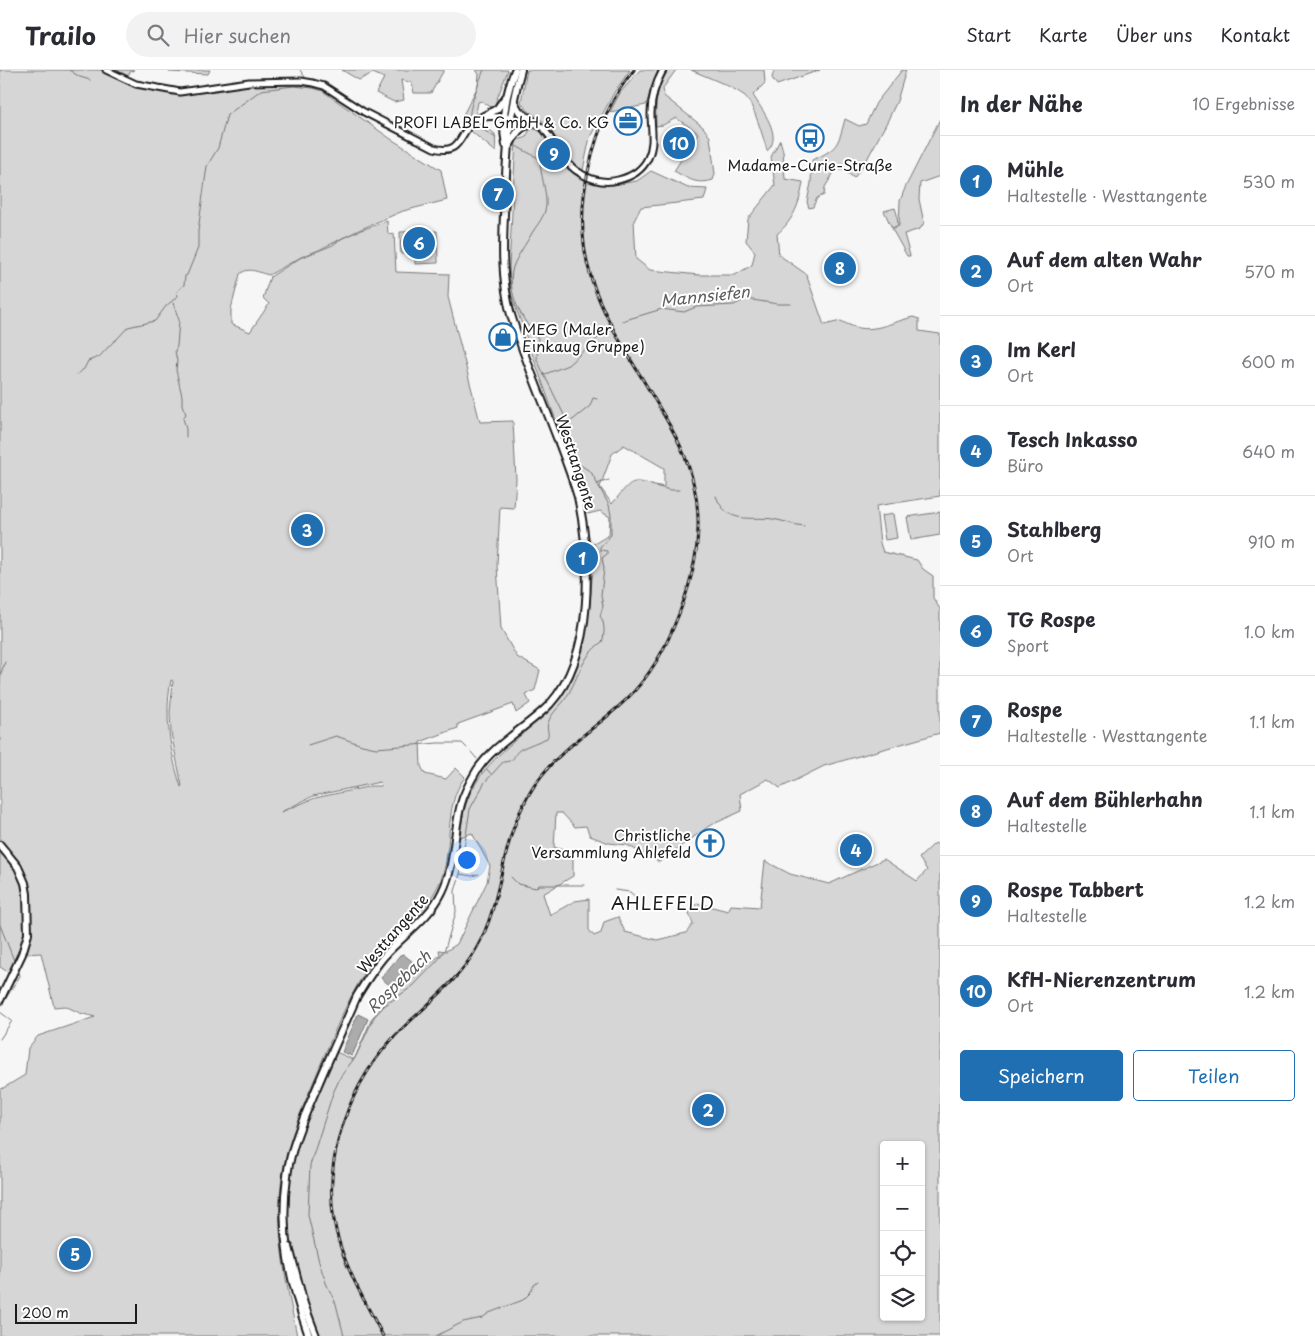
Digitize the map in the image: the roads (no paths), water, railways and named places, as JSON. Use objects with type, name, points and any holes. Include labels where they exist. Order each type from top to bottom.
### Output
[{"type":"main road","name":"Westtangente","points":[[309,1336],[290,1276],[286,1255],[284,1209],[287,1175],[306,1111],[357,996],[374,968],[427,914],[442,894],[451,869],[461,802],[478,769],[492,753],[550,703],[567,678],[578,648],[586,600],[585,538],[578,497],[518,336],[506,296],[503,237],[507,149],[507,94],[515,70]]},
{"type":"main road","name":"Westtangente","points":[[507,118],[521,70]]},
{"type":"main road","points":[[482,117],[497,109],[507,94]]},
{"type":"main road","points":[[514,99],[519,112],[536,124]]},
{"type":"main road","points":[[507,149],[518,130],[526,125],[536,124]]},
{"type":"main road","points":[[0,845],[18,867],[25,883],[28,934],[22,954],[0,1000]]},
{"type":"main road","name":"Westtangente","points":[[286,1238],[304,1304],[316,1336]]},
{"type":"street","points":[[106,70],[126,80],[180,92],[249,82],[301,81],[312,83],[324,86],[364,112],[434,148],[442,150],[457,145],[472,123],[482,117],[507,118],[536,124],[546,132],[568,164],[580,173],[600,181],[614,181],[626,178],[643,166],[652,149],[652,102],[658,78],[663,70]]},
{"type":"water","points":[[403,954],[413,962],[413,965],[393,988],[381,978],[400,955]]},
{"type":"water","points":[[358,1014],[368,1019],[352,1056],[342,1052]]},
{"type":"waterway","points":[[69,70],[80,77],[90,80]]},
{"type":"waterway","points":[[300,70],[305,77]]},
{"type":"waterway","name":"Rospebach","points":[[472,121],[470,109],[484,70]]},
{"type":"waterway","points":[[77,374],[84,369],[88,361],[99,357],[128,327],[155,321],[166,306],[178,296],[177,291],[184,285],[185,276],[198,248],[198,231],[207,166],[218,148],[227,115],[261,90],[294,86],[327,92],[363,116],[415,143]]},
{"type":"waterway","name":"Rospebach","points":[[474,124],[496,138]]},
{"type":"waterway","name":"Rospebach","points":[[344,1336],[336,1304],[319,1262],[308,1215],[310,1165],[333,1093],[341,1076],[356,1056],[374,1017],[384,1006],[413,986],[438,960],[445,949],[456,912],[455,891],[460,874],[470,809],[485,782],[503,762],[513,759],[521,749],[547,738],[551,717],[569,693],[589,654],[602,642],[604,636],[604,625],[600,616],[603,606],[601,595],[604,568],[602,558],[607,554],[607,551],[600,550],[600,547],[611,535],[609,505],[591,472],[576,462],[571,451],[568,423],[537,360],[538,338],[521,314],[512,287],[513,267],[542,217],[546,206],[540,159],[516,146]]},
{"type":"waterway","name":"Mannsiefen","points":[[622,321],[662,309],[684,312],[696,307],[734,305],[746,299],[791,304]]},
{"type":"waterway","points":[[173,303],[179,320],[175,351],[176,370],[182,396],[182,405],[186,414],[183,418],[186,437]]},
{"type":"waterway","name":"Mannsiefen","points":[[543,375],[568,365],[599,337]]},
{"type":"waterway","points":[[569,423],[590,406],[593,398],[597,399]]},
{"type":"waterway","points":[[597,484],[609,480]]},
{"type":"waterway","points":[[651,485],[670,490],[679,490]]},
{"type":"waterway","points":[[716,496],[721,505],[733,516],[773,519],[804,526]]},
{"type":"waterway","points":[[0,684],[5,662]]},
{"type":"waterway","points":[[308,745],[336,736],[376,748],[438,743],[462,743],[467,748]]},
{"type":"waterway","points":[[471,752],[477,759]]},
{"type":"waterway","points":[[485,767],[491,774]]},
{"type":"waterway","points":[[460,874],[472,876],[479,874]]},
{"type":"waterway","points":[[511,877],[518,884],[536,888],[539,885],[585,885]]},
{"type":"waterway","points":[[615,890],[630,892],[638,899]]},
{"type":"waterway","points":[[0,925],[15,963]]},
{"type":"waterway","points":[[1,1006],[20,976],[19,971]]},
{"type":"waterway","points":[[0,1012],[12,1021],[0,1039]]},
{"type":"waterway","points":[[436,1336],[463,1322],[482,1318],[489,1313],[523,1300],[538,1282]]},
{"type":"railway","points":[[383,1336],[349,1269],[340,1245],[334,1218],[332,1190],[334,1163],[339,1135],[349,1109],[361,1083],[376,1059],[393,1038],[438,996],[468,962],[488,923],[510,839],[527,798],[550,765],[626,699],[643,681],[669,638],[692,575],[698,540],[698,522],[694,486],[688,465],[670,426],[609,322],[588,266],[583,236],[583,203],[589,167],[596,141],[611,104],[634,70]]},
{"type":"place","name":"PROFI LABEL GmbH & Co. KG","points":[[628,121]]},
{"type":"place","name":"Madame-Curie-Straße","points":[[810,138]]},
{"type":"place","name":"KfH-Nierenzentrum","points":[[679,143]]},
{"type":"place","name":"Rospe Tabbert","points":[[554,154]]},
{"type":"place","name":"Rospe","points":[[498,194]]},
{"type":"place","name":"TG Rospe","points":[[419,243]]},
{"type":"place","name":"Auf dem Bühlerhahn","points":[[840,268]]},
{"type":"place","name":"MEG (Maler Einkaug Gruppe)","points":[[503,337]]},
{"type":"place","name":"Im Kerl","points":[[307,530]]},
{"type":"place","name":"Mühle","points":[[582,558]]},
{"type":"place","name":"Christliche Versammlung Ahlefeld","points":[[710,843]]},
{"type":"place","name":"Tesch Inkasso","points":[[856,850]]},
{"type":"place","name":"Auf dem alten Wahr","points":[[708,1110]]},
{"type":"place","name":"Stahlberg","points":[[75,1254]]},
{"type":"district","name":"AHLEFELD","points":[[663,902]]}]
